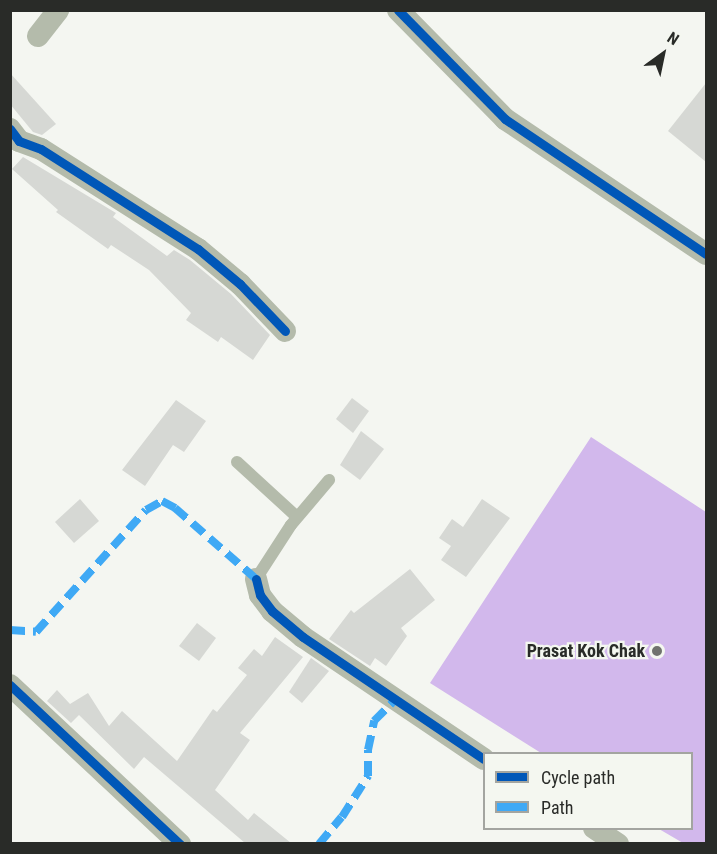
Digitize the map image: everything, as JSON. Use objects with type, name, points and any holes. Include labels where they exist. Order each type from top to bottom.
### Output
[{"type":"street","points":[[38,36],[58,10]]},
{"type":"street","points":[[398,10],[505,119],[706,254]]},
{"type":"street","points":[[13,140],[41,149],[198,249],[240,284],[285,331]]},
{"type":"street","points":[[256,579],[260,595],[272,611],[303,637],[483,758]]},
{"type":"street","points":[[10,685],[180,843]]},
{"type":"street","points":[[597,830],[618,843]]},
{"type":"lane","points":[[237,462],[297,517]]},
{"type":"lane","points":[[256,579],[297,517],[328,480]]},
{"type":"shaded area","points":[[591,437],[706,512],[706,843],[683,843],[661,830],[693,830],[693,752],[539,752],[430,683]]},
{"type":"building","points":[[10,73],[56,124],[42,135],[33,132],[10,104]]},
{"type":"building","points":[[706,83],[706,162],[668,131]]},
{"type":"building","points":[[23,157],[116,213],[113,217],[167,256],[174,250],[190,260],[231,294],[270,335],[253,360],[221,337],[218,342],[186,320],[191,313],[149,270],[111,245],[108,249],[56,212],[58,210],[12,169]]},
{"type":"building","points":[[352,398],[369,411],[353,433],[336,419]]},
{"type":"building","points":[[176,400],[206,421],[184,452],[173,445],[145,486],[122,470]]},
{"type":"building","points":[[361,431],[384,449],[360,480],[340,465]]},
{"type":"building","points":[[80,499],[99,521],[74,543],[55,522]]},
{"type":"building","points":[[482,499],[510,518],[466,577],[441,560],[451,546],[439,538],[452,519],[463,527]]},
{"type":"building","points":[[410,569],[435,600],[401,628],[407,636],[386,666],[375,658],[370,666],[329,639],[351,610],[354,613]]},
{"type":"building","points":[[197,623],[216,638],[199,661],[179,646]]},
{"type":"building","points":[[275,637],[303,657],[240,733],[250,740],[215,790],[248,820],[254,813],[291,843],[245,843],[144,757],[134,769],[79,715],[71,723],[47,701],[57,690],[70,704],[88,693],[109,726],[122,711],[177,761],[213,709],[217,712],[247,675],[238,668],[254,649],[262,656]]},
{"type":"building","points":[[311,658],[329,671],[302,703],[289,692]]},
{"type":"marked path","points":[[10,630],[36,632],[146,510],[162,501],[175,508],[256,579]]},
{"type":"marked path","points":[[319,844],[342,817],[368,776],[368,750],[374,721],[394,701]]},
{"type":"cycle path","points":[[398,10],[505,119],[706,254]]},
{"type":"cycle path","points":[[10,129],[19,141],[41,149],[198,249],[240,284],[285,331]]},
{"type":"cycle path","points":[[256,579],[260,595],[272,611],[303,637],[483,758]]},
{"type":"cycle path","points":[[10,685],[180,844]]},
{"type":"place","name":"Prasat Kok Chak","points":[[657,651]]}]
